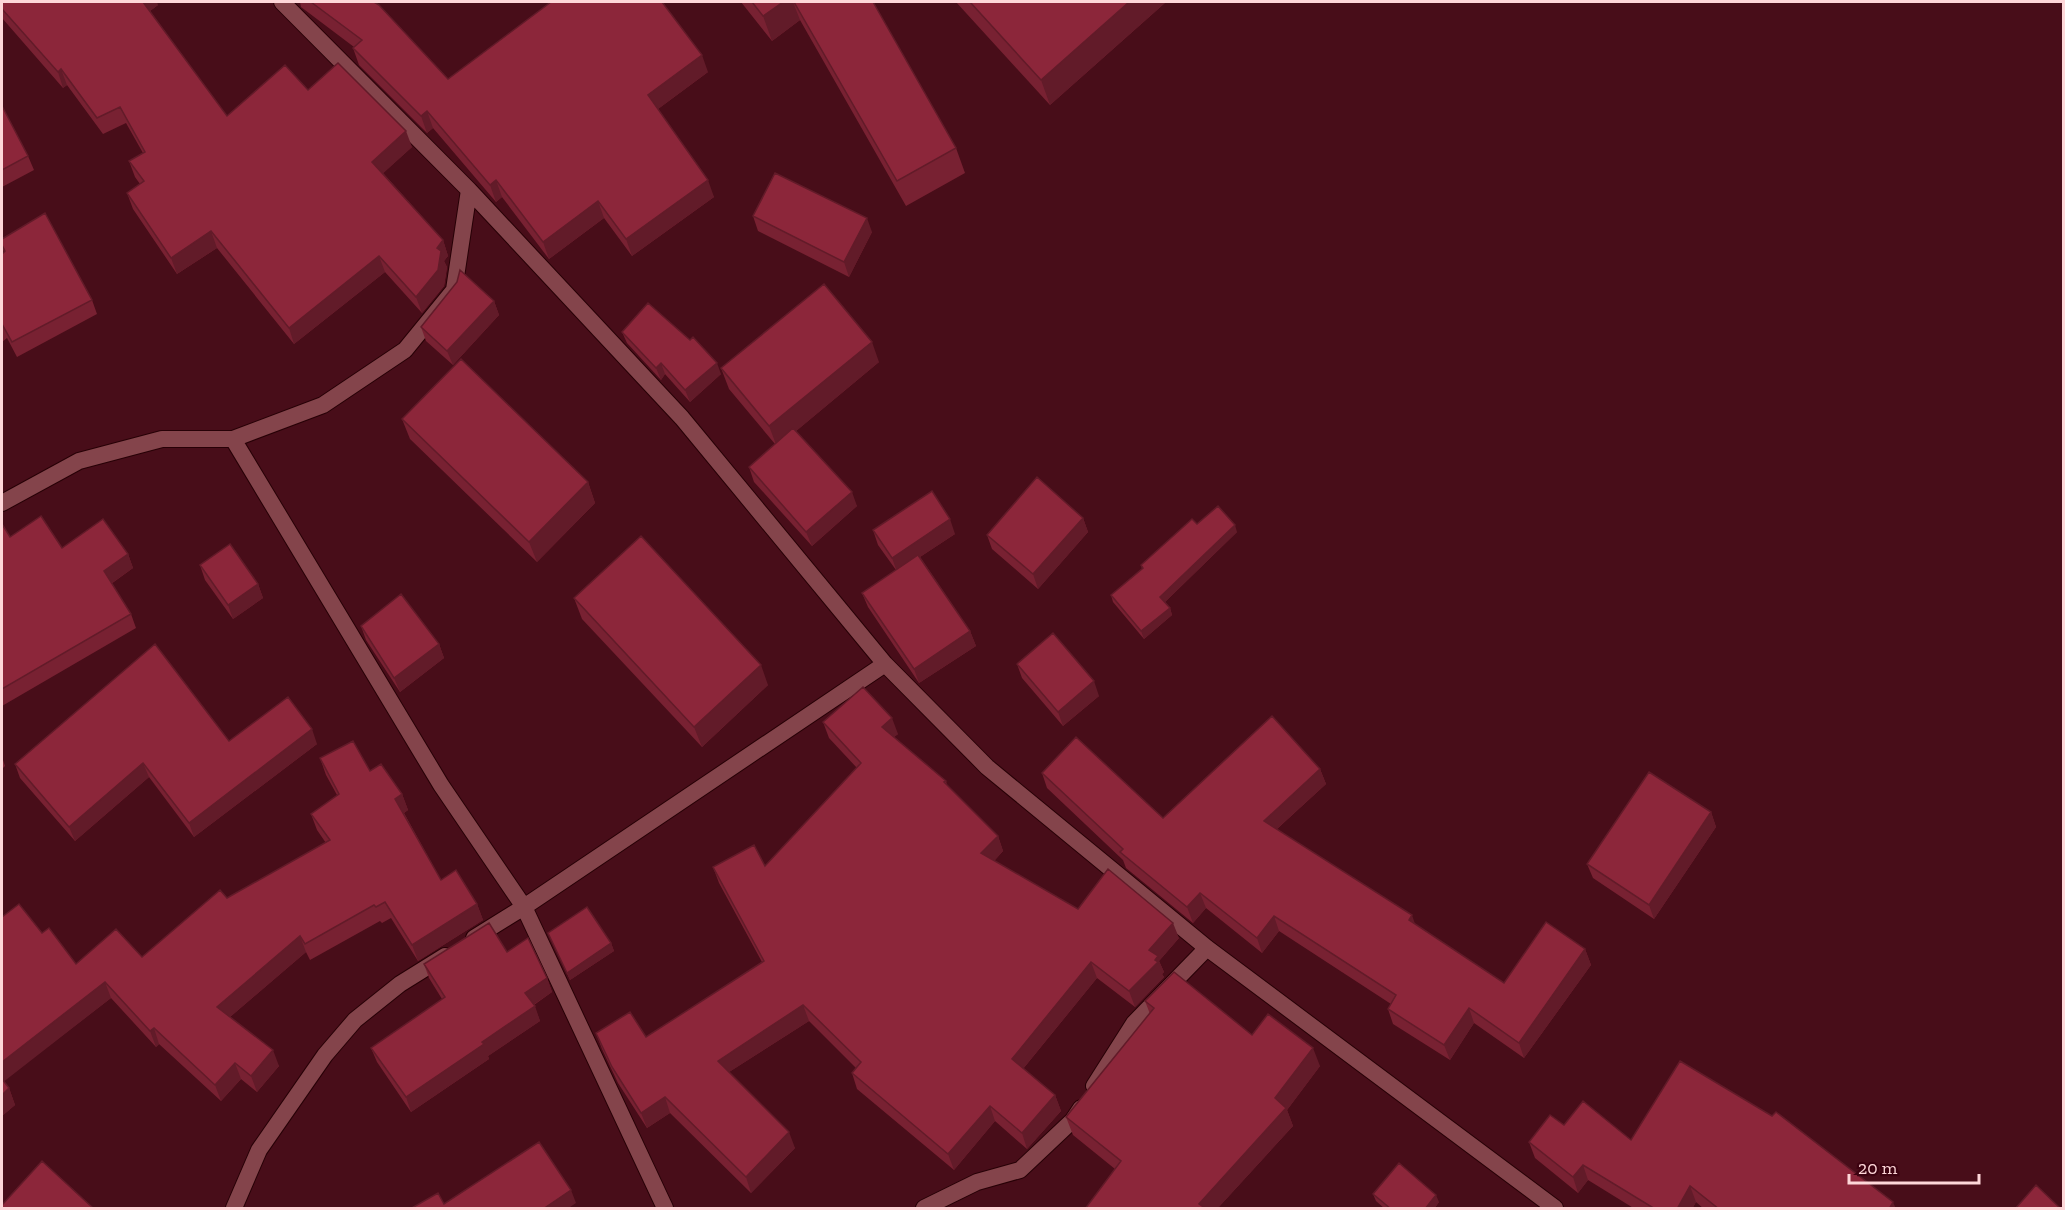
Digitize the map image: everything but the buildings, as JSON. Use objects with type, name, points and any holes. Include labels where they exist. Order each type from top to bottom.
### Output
[{"type":"street","points":[[282,2],[469,190],[682,418],[885,664],[987,766],[1207,948],[1555,1209]]},
{"type":"street","points":[[2,503],[79,461],[162,439],[233,439],[323,405],[405,350],[454,290],[469,190]]},
{"type":"street","points":[[233,439],[441,785],[524,907],[665,1209]]},
{"type":"street","points":[[234,1209],[259,1150],[325,1055],[355,1020],[400,984],[524,907],[885,664]]},
{"type":"street","points":[[924,1209],[977,1182],[1020,1170],[1074,1120],[1134,1023],[1207,948]]}]
